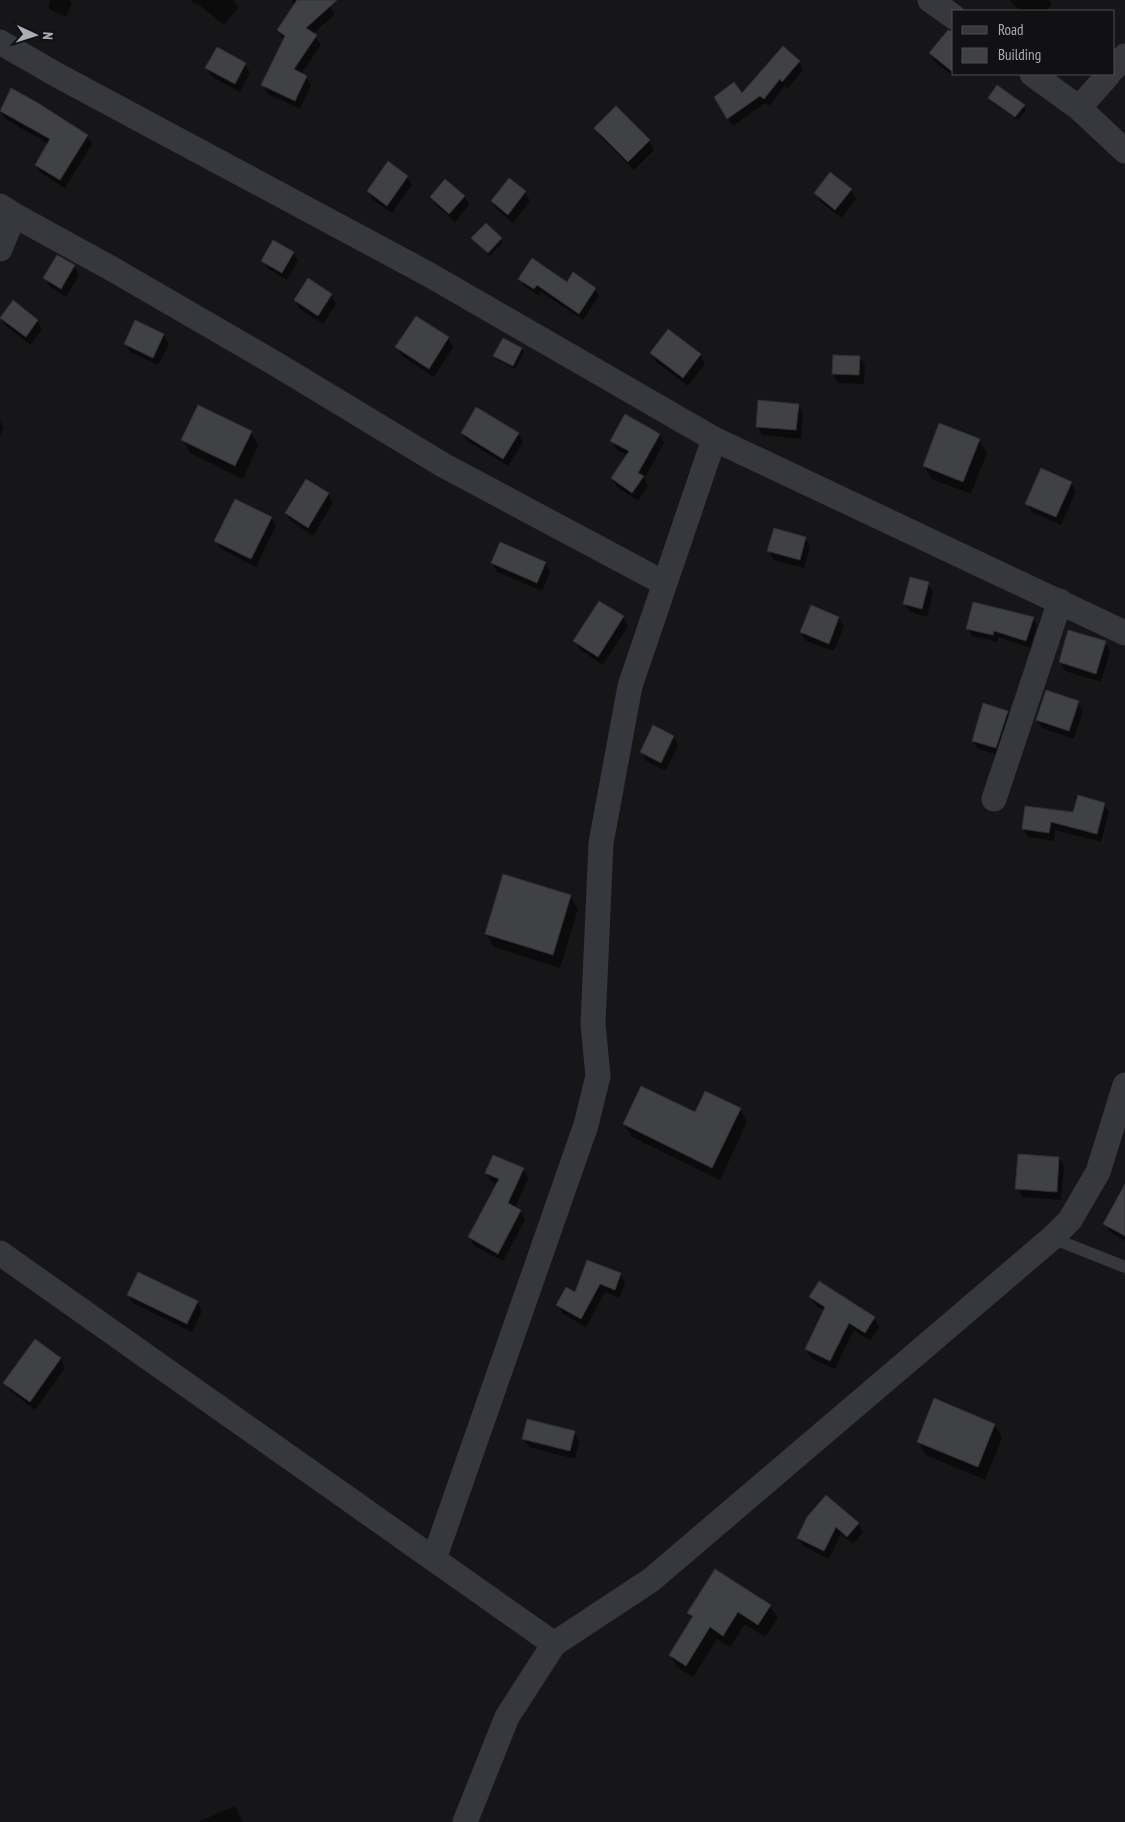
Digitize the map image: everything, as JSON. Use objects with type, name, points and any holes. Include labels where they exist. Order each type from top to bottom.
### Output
[{"type":"street","points":[[930,0],[952,16]]},
{"type":"street","points":[[0,42],[57,75],[428,274],[714,439],[1125,632]]},
{"type":"street","points":[[1115,67],[1125,56]]},
{"type":"street","points":[[1033,75],[1079,108],[1125,151]]},
{"type":"street","points":[[1079,108],[1108,75]]},
{"type":"street","points":[[0,249],[7,211],[114,270],[267,359],[443,465],[664,583]]},
{"type":"street","points":[[434,1559],[586,1126],[598,1076],[592,1024],[601,843],[630,686],[714,439]]},
{"type":"street","points":[[994,799],[1060,601]]},
{"type":"street","points":[[465,1822],[506,1717],[554,1644],[651,1580],[1052,1238],[1070,1220],[1098,1172],[1125,1086]]},
{"type":"street","points":[[0,1253],[554,1644]]},
{"type":"lane","points":[[1052,1238],[1125,1267]]},
{"type":"building","points":[[297,0],[337,0],[306,28],[317,35],[294,69],[307,76],[295,101],[261,85],[285,36],[277,30]]},
{"type":"building","points":[[948,30],[952,31],[952,71],[929,53]]},
{"type":"building","points":[[783,46],[800,61],[782,82],[780,79],[764,99],[760,96],[727,119],[714,97],[734,82],[742,93]]},
{"type":"building","points":[[217,47],[246,63],[235,84],[205,68]]},
{"type":"building","points":[[997,85],[1025,105],[1015,117],[988,98]]},
{"type":"building","points":[[11,88],[88,135],[60,180],[35,165],[50,139],[0,111]]},
{"type":"building","points":[[616,106],[650,140],[628,162],[594,128]]},
{"type":"building","points":[[388,161],[408,176],[387,206],[367,191]]},
{"type":"building","points":[[830,172],[852,189],[835,210],[814,193]]},
{"type":"building","points":[[509,178],[526,191],[508,215],[491,201]]},
{"type":"building","points":[[445,179],[465,196],[449,214],[430,197]]},
{"type":"building","points":[[486,223],[502,238],[488,253],[471,238]]},
{"type":"building","points":[[273,240],[294,252],[282,273],[261,261]]},
{"type":"building","points":[[57,255],[75,265],[61,289],[43,278]]},
{"type":"building","points":[[532,258],[567,282],[573,272],[596,288],[579,314],[537,285],[534,289],[518,279]]},
{"type":"building","points":[[308,278],[332,294],[318,316],[294,300]]},
{"type":"building","points":[[13,300],[38,320],[26,337],[0,318]]},
{"type":"building","points":[[416,316],[449,337],[429,369],[395,347]]},
{"type":"building","points":[[135,320],[164,334],[153,358],[124,344]]},
{"type":"building","points":[[668,329],[701,354],[683,378],[650,353]]},
{"type":"building","points":[[503,338],[522,348],[513,366],[493,356]]},
{"type":"building","points":[[833,355],[860,356],[859,375],[832,374]]},
{"type":"building","points":[[758,400],[799,404],[796,430],[756,427]]},
{"type":"building","points":[[198,405],[252,431],[235,466],[181,440]]},
{"type":"building","points":[[476,407],[519,433],[503,459],[461,433]]},
{"type":"building","points":[[625,414],[660,434],[638,473],[644,476],[632,493],[611,478],[629,451],[610,441]]},
{"type":"building","points":[[939,423],[980,439],[963,482],[923,466]]},
{"type":"building","points":[[1041,468],[1072,482],[1056,517],[1025,504]]},
{"type":"building","points":[[306,479],[329,493],[308,528],[285,513]]},
{"type":"building","points":[[235,499],[272,517],[251,559],[214,541]]},
{"type":"building","points":[[774,528],[806,537],[800,560],[767,551]]},
{"type":"building","points":[[500,542],[546,562],[537,583],[491,563]]},
{"type":"building","points":[[910,577],[929,582],[922,609],[903,604]]},
{"type":"building","points":[[599,601],[624,616],[598,657],[573,641]]},
{"type":"building","points":[[973,602],[1034,617],[1026,641],[994,631],[993,635],[966,629]]},
{"type":"building","points":[[811,605],[839,617],[829,644],[800,632]]},
{"type":"building","points":[[1068,630],[1106,641],[1096,674],[1059,662]]},
{"type":"building","points":[[1046,690],[1079,701],[1069,731],[1036,720]]},
{"type":"building","points":[[983,703],[1008,711],[996,748],[972,741]]},
{"type":"building","points":[[653,725],[674,736],[661,763],[640,752]]},
{"type":"building","points":[[1078,795],[1105,803],[1097,834],[1051,822],[1049,833],[1022,829],[1025,806],[1073,812]]},
{"type":"building","points":[[503,874],[571,895],[553,955],[485,934]]},
{"type":"building","points":[[641,1086],[695,1112],[705,1091],[741,1108],[712,1168],[623,1124]]},
{"type":"building","points":[[1018,1154],[1059,1157],[1057,1192],[1015,1189]]},
{"type":"building","points":[[493,1155],[524,1168],[508,1203],[521,1210],[498,1254],[468,1237],[499,1179],[485,1173]]},
{"type":"building","points":[[1125,1184],[1125,1236],[1103,1224]]},
{"type":"building","points":[[587,1260],[621,1273],[615,1290],[600,1284],[581,1319],[556,1305],[566,1287],[575,1292]]},
{"type":"building","points":[[138,1272],[198,1301],[187,1324],[127,1295]]},
{"type":"building","points":[[819,1281],[875,1317],[865,1333],[849,1323],[830,1361],[805,1349],[825,1307],[809,1297]]},
{"type":"building","points":[[35,1339],[61,1358],[30,1402],[3,1383]]},
{"type":"building","points":[[934,1398],[995,1424],[978,1467],[917,1442]]},
{"type":"building","points":[[527,1419],[575,1431],[570,1451],[522,1439]]},
{"type":"building","points":[[826,1495],[859,1523],[847,1537],[836,1527],[824,1551],[797,1538],[807,1517]]},
{"type":"building","points":[[715,1569],[771,1605],[758,1625],[738,1612],[723,1636],[710,1627],[686,1666],[669,1655],[693,1616],[687,1613]]}]
